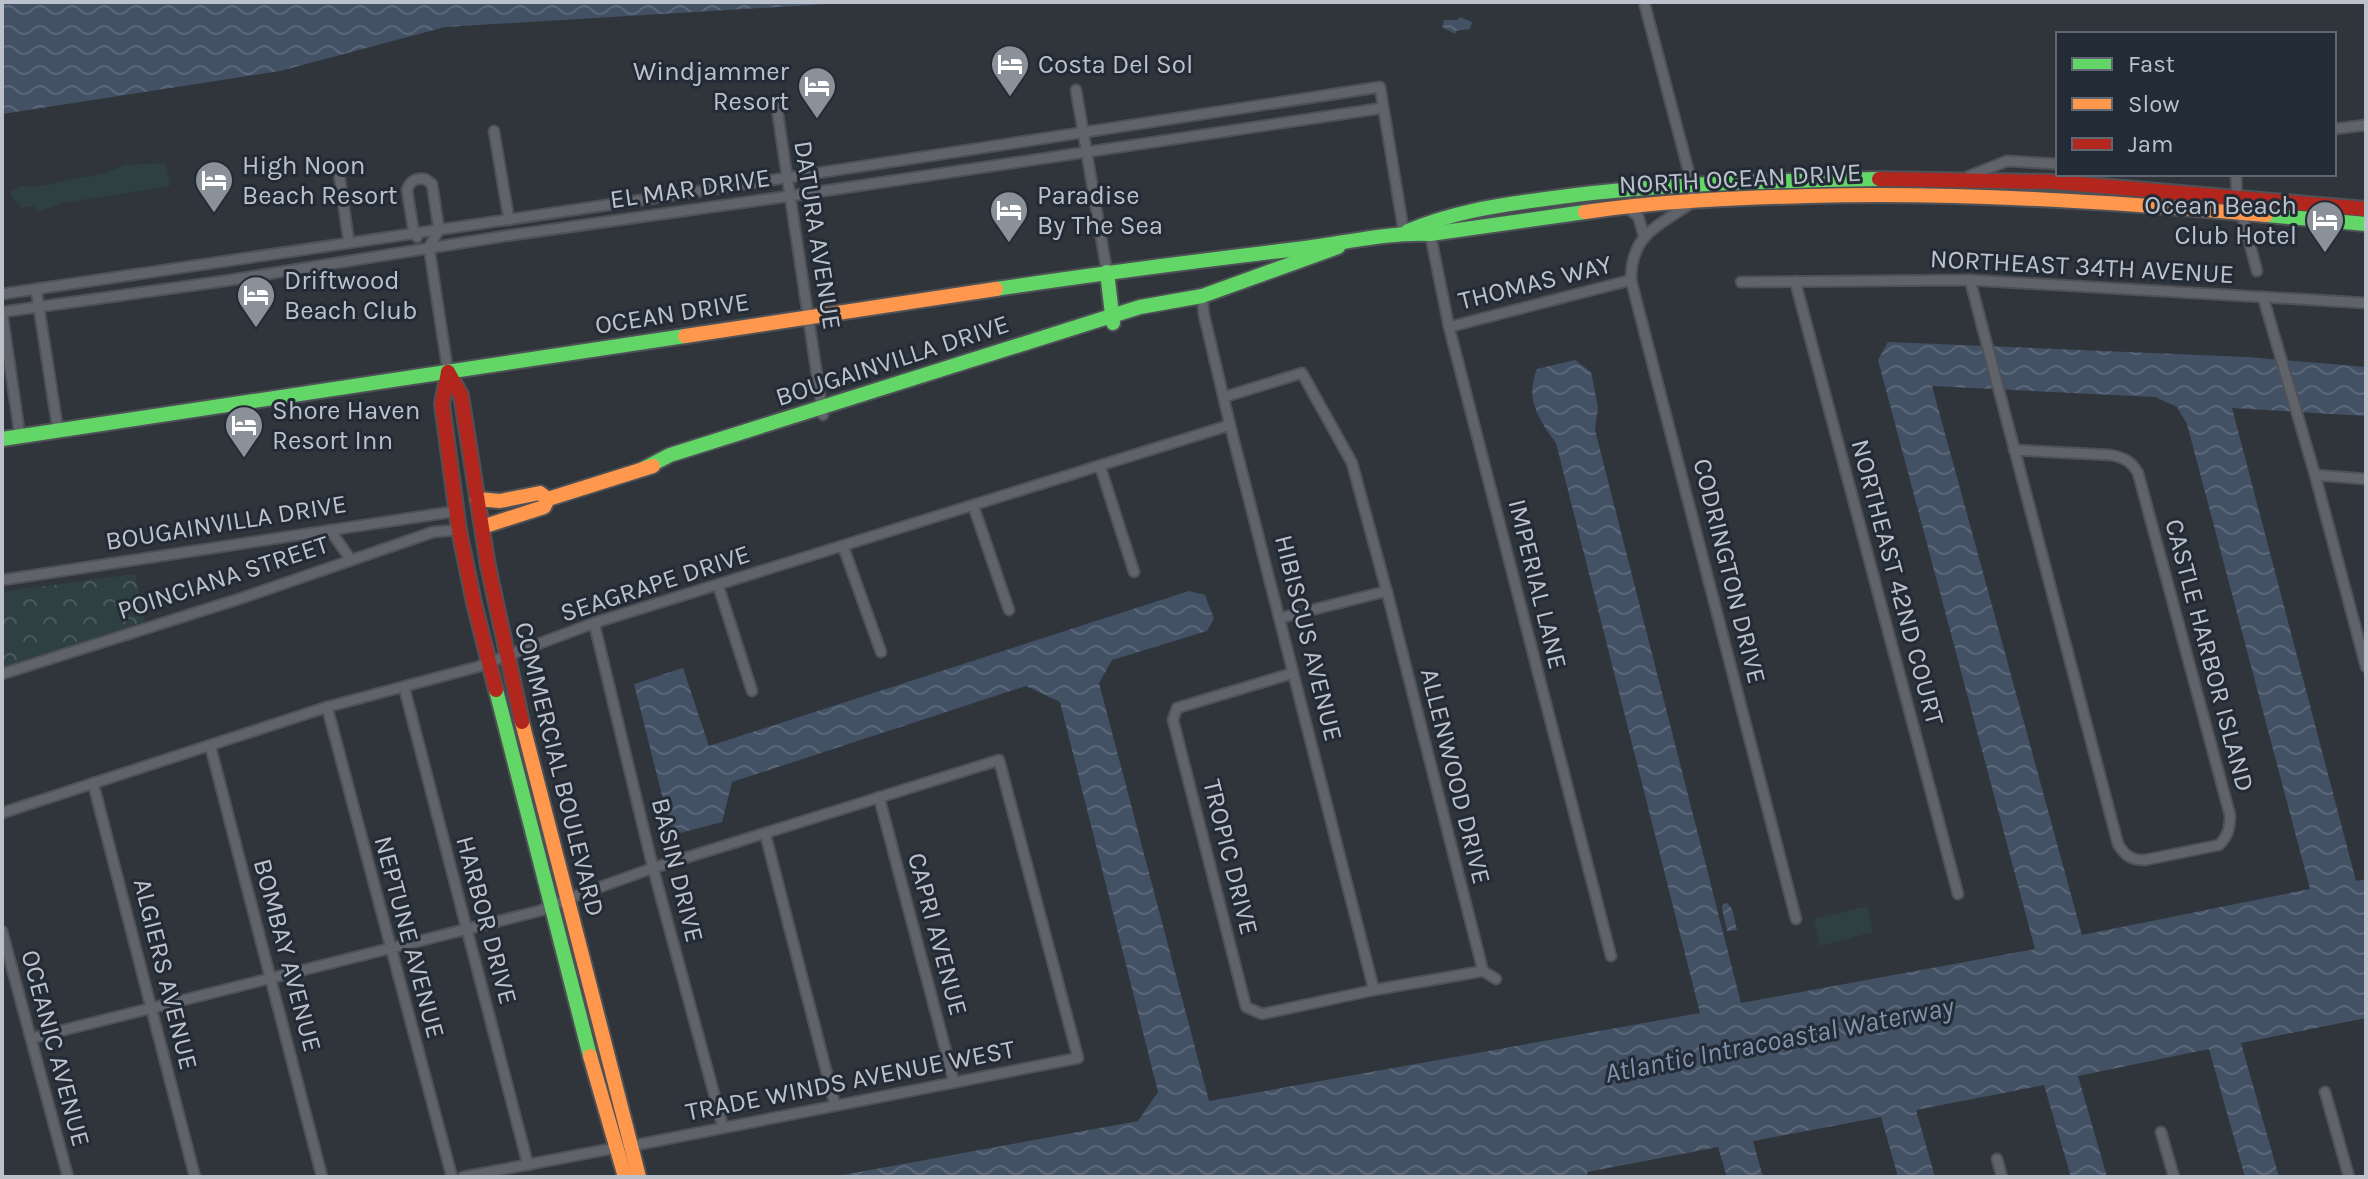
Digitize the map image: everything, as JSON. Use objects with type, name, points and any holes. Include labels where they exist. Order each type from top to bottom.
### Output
[{"type":"main road","name":"NORTH OCEAN DRIVE","points":[[1349,243],[1429,227],[1489,208],[1601,190],[1692,184],[1880,179],[2071,183],[2366,209]]},
{"type":"main road","name":"NORTH OCEAN DRIVE","points":[[1429,227],[1623,206],[1765,197],[1896,194],[2079,199],[2366,224]]},
{"type":"main road","name":"OCEAN DRIVE","points":[[2,439],[1107,272],[1349,243]]},
{"type":"main road","name":"BOUGAINVILLA DRIVE","points":[[822,410],[1112,320],[1140,307],[1202,296],[1349,243]]},
{"type":"main road","points":[[1107,272],[1112,320]]},
{"type":"main road","points":[[1085,323],[1109,292]]},
{"type":"main road","name":"BOUGAINVILLA DRIVE","points":[[477,499],[500,501],[540,493],[548,499],[724,447],[822,410],[1085,323],[1112,320]]},
{"type":"main road","name":"COMMERCIAL BOULEVARD","points":[[448,372],[461,395],[493,600],[639,1177]]},
{"type":"main road","name":"COMMERCIAL BOULEVARD","points":[[448,372],[442,404],[459,530],[489,663],[551,906],[609,1129],[625,1177]]},
{"type":"main road","points":[[457,511],[471,516],[482,527],[544,507],[548,499]]},
{"type":"main road","points":[[609,1129],[631,1146]]},
{"type":"street","points":[[1623,206],[1638,216],[1644,236],[1693,202],[1692,184],[1644,2]]},
{"type":"street","name":"EL MAR DRIVE","points":[[2,294],[1380,87],[1383,108],[2,312]]},
{"type":"street","points":[[1076,90],[1107,272]]},
{"type":"street","points":[[1383,108],[1404,233]]},
{"type":"street","name":"DATURA AVENUE","points":[[777,109],[822,410]]},
{"type":"street","points":[[2336,129],[2366,125]]},
{"type":"street","points":[[494,131],[509,220]]},
{"type":"street","points":[[1962,179],[2007,161],[2056,164]]},
{"type":"street","points":[[339,173],[349,243]]},
{"type":"street","points":[[2236,176],[2237,197],[2257,271]]},
{"type":"street","points":[[419,178],[432,184],[439,230],[429,247],[414,234],[407,190],[409,183],[419,178]]},
{"type":"street","name":"IMPERIAL LANE","points":[[1429,227],[1449,327],[1611,956]]},
{"type":"street","name":"CODRINGTON DRIVE","points":[[1644,236],[1631,264],[1631,280],[1796,919]]},
{"type":"street","name":"COMMERCIAL BOULEVARD","points":[[429,247],[448,372]]},
{"type":"street","points":[[221,262],[224,281]]},
{"type":"street","name":"THOMAS WAY","points":[[1449,327],[1631,280]]},
{"type":"street","name":"NORTHEAST 34TH AVENUE","points":[[1741,282],[1970,280],[2366,303]]},
{"type":"street","name":"CASTLE HARBOR ISLAND","points":[[1970,280],[1999,393],[2014,450],[2118,844],[2124,854],[2134,860],[2219,845],[2230,829],[2230,815],[2138,473],[2132,463],[2123,458],[2014,450]]},
{"type":"street","name":"NORTHEAST 42ND COURT","points":[[1795,281],[1958,894]]},
{"type":"street","points":[[36,289],[58,430]]},
{"type":"street","name":"HIBISCUS AVENUE","points":[[1202,296],[1230,425],[1374,990]]},
{"type":"street","points":[[2263,297],[2366,667]]},
{"type":"street","points":[[2,312],[20,436]]},
{"type":"street","name":"ALLENWOOD DRIVE","points":[[1224,397],[1302,373],[1352,463],[1483,971]]},
{"type":"street","name":"SEAGRAPE DRIVE","points":[[2,813],[327,707],[489,663],[594,623],[1230,425]]},
{"type":"street","points":[[1100,466],[1134,572]]},
{"type":"street","points":[[2315,475],[2366,479]]},
{"type":"street","points":[[973,505],[1009,610]]},
{"type":"street","name":"BOUGAINVILLA DRIVE","points":[[2,580],[457,511]]},
{"type":"street","points":[[419,515],[426,534]]},
{"type":"street","points":[[330,530],[356,558]]},
{"type":"street","name":"POINCIANA STREET","points":[[2,674],[242,598],[426,534],[459,530]]},
{"type":"street","points":[[843,546],[881,652]]},
{"type":"street","points":[[718,585],[752,691]]},
{"type":"street","points":[[1280,618],[1387,591]]},
{"type":"street","name":"BASIN DRIVE","points":[[594,623],[653,868],[723,1127]]},
{"type":"street","name":"TROPIC DRIVE","points":[[1293,673],[1177,708],[1173,720],[1192,796],[1246,1007],[1262,1014],[1374,990]]},
{"type":"street","name":"HARBOR DRIVE","points":[[404,687],[528,1165]]},
{"type":"street","name":"NEPTUNE AVENUE","points":[[327,707],[452,1177]]},
{"type":"street","name":"BOMBAY AVENUE","points":[[210,745],[322,1177]]},
{"type":"street","name":"TRADE WINDS AVENUE WEST","points":[[631,1146],[1078,1058],[999,760],[879,797]]},
{"type":"street","name":"ALGIERS AVENUE","points":[[93,783],[195,1177]]},
{"type":"street","points":[[32,1038],[467,930],[551,906],[653,868],[879,797]]},
{"type":"street","name":"CAPRI AVENUE","points":[[879,797],[954,1082]]},
{"type":"street","points":[[765,833],[835,1105]]},
{"type":"street","name":"OCEANIC AVENUE","points":[[2,931],[68,1177]]},
{"type":"street","points":[[1374,990],[1483,971],[1496,979]]},
{"type":"street","points":[[2325,1092],[2349,1177]]},
{"type":"street","points":[[2161,1132],[2174,1177]]},
{"type":"street","points":[[463,1177],[615,1148]]},
{"type":"street","points":[[1997,1159],[2002,1177]]},
{"type":"green space","points":[[165,163],[170,186],[62,203],[37,212],[36,205],[22,208],[12,197],[11,191],[22,186],[36,187],[105,173],[125,165]]},
{"type":"green space","points":[[135,574],[145,621],[2,668],[2,592]]},
{"type":"green space","points":[[1867,906],[1873,932],[1820,946],[1814,919]]},
{"type":"water","points":[[2,2],[861,2],[445,27],[280,71],[2,114]]},
{"type":"water","points":[[1460,17],[1472,22],[1470,29],[1456,31],[1455,34],[1442,27],[1444,20],[1458,20]]},
{"type":"water","name":"Atlantic Intracoastal Waterway","points":[[1888,342],[2247,357],[2366,367],[2366,416],[2232,408],[2356,881],[2366,879],[2366,1018],[2241,1043],[2279,1177],[2245,1177],[2209,1049],[2078,1076],[2107,1177],[2071,1177],[2044,1085],[1916,1110],[1935,1177],[1898,1177],[1881,1117],[1753,1141],[1763,1177],[1727,1177],[1718,1147],[1587,1172],[1588,1177],[832,1177],[1138,1121],[1158,1092],[1060,702],[1026,686],[732,782],[722,822],[672,835],[634,684],[683,668],[709,746],[1189,591],[1205,595],[1214,619],[1207,631],[1112,660],[1099,683],[1209,1101],[1700,1013],[1556,443],[1539,417],[1533,399],[1537,369],[1575,360],[1591,372],[1598,407],[1595,430],[1741,1003],[2035,949],[1878,360]],"holes":[[[1932,386],[2155,397],[2177,407],[2187,424],[2310,889],[2082,935]]]},
{"type":"water","points":[[1727,903],[1732,909],[1737,930],[1727,931],[1722,908]]},
{"type":"traffic: fast","points":[[1408,231],[1472,211],[1580,194],[1708,184],[1879,179]]},
{"type":"traffic: fast","points":[[996,289],[1585,212]]},
{"type":"traffic: fast","points":[[2266,215],[2366,224]]},
{"type":"traffic: fast","points":[[643,469],[670,455],[1140,307],[1202,296],[1338,247]]},
{"type":"traffic: fast","points":[[1107,272],[1113,323]]},
{"type":"traffic: fast","points":[[2,439],[685,336]]},
{"type":"traffic: fast","points":[[496,690],[590,1056]]},
{"type":"traffic: slow","points":[[1585,212],[1697,201],[1923,195],[2038,199],[2266,215]]},
{"type":"traffic: slow","points":[[685,336],[996,289]]},
{"type":"traffic: slow","points":[[477,499],[500,501],[540,493],[548,499],[653,466]]},
{"type":"traffic: slow","points":[[482,527],[544,507],[548,499]]},
{"type":"traffic: slow","points":[[522,722],[639,1177]]},
{"type":"traffic: slow","points":[[590,1056],[625,1177]]},
{"type":"traffic: jam","points":[[1879,179],[2054,182],[2366,209]]},
{"type":"traffic: jam","points":[[448,372],[461,395],[488,566],[522,722]]},
{"type":"traffic: jam","points":[[448,372],[442,404],[459,530],[496,690]]},
{"type":"place","name":"Costa Del Sol","points":[[1010,98]]},
{"type":"place","name":"Windjammer Resort","points":[[817,120]]},
{"type":"place","name":"High Noon Beach Resort","points":[[214,214]]},
{"type":"place","name":"Paradise By The Sea","points":[[1009,244]]},
{"type":"place","name":"Ocean Beach Club Hotel","points":[[2325,254]]},
{"type":"place","name":"Driftwood Beach Club","points":[[256,329]]},
{"type":"place","name":"Shore Haven Resort Inn","points":[[244,459]]}]
